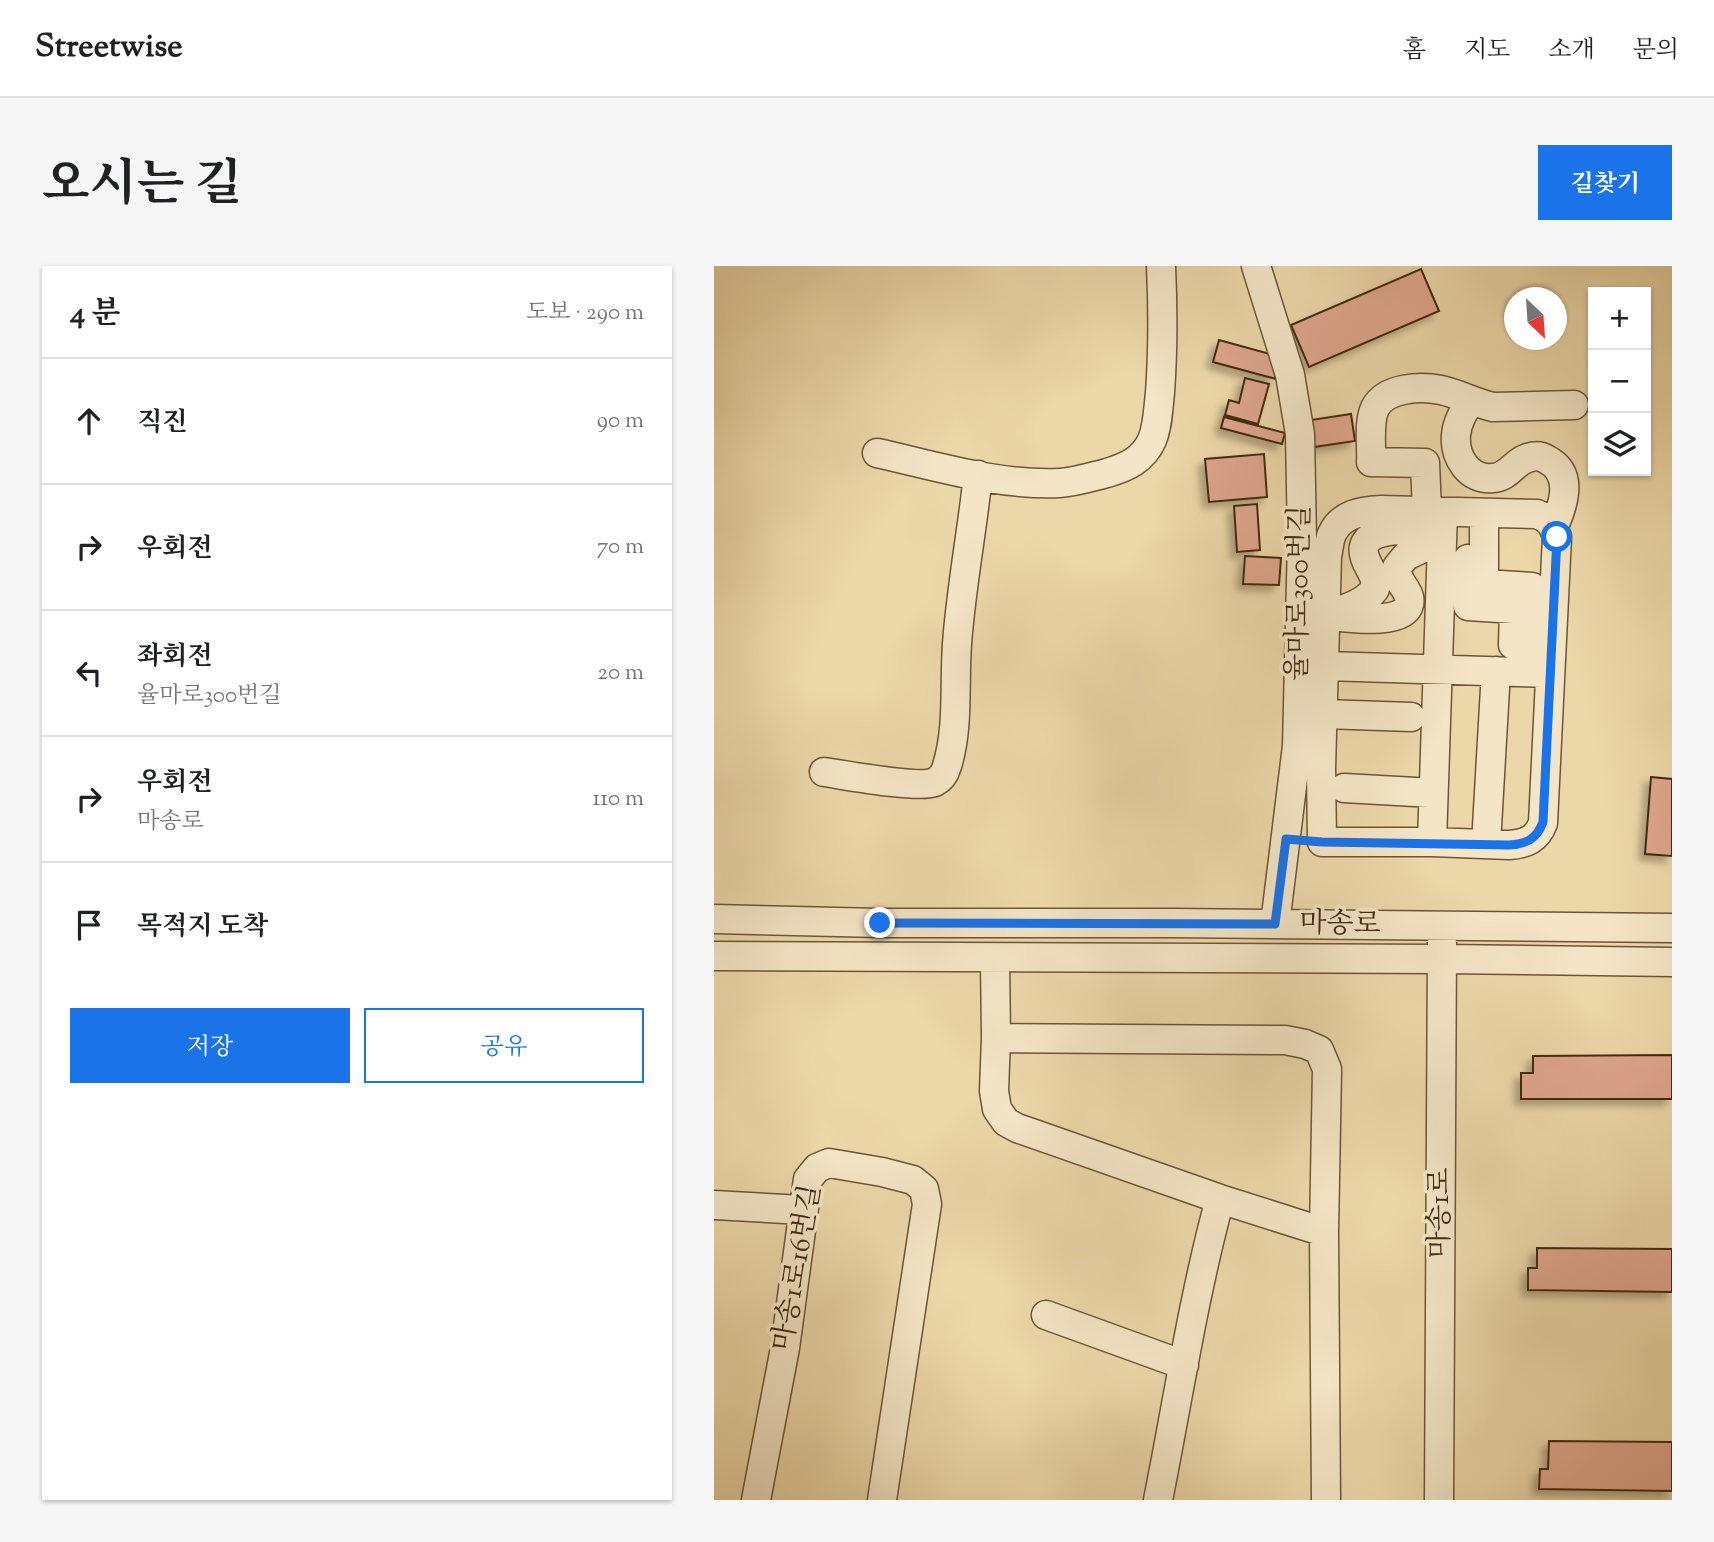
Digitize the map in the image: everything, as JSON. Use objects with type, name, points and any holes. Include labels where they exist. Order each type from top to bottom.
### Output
[{"type":"street","points":[[877,453],[1024,482],[1061,483],[1082,480],[1133,463],[1146,452],[1153,437],[1159,406],[1163,342],[1161,266]]},
{"type":"street","name":"율마로300번길","points":[[1256,266],[1290,375],[1300,434],[1302,540],[1297,746],[1275,924]]},
{"type":"street","points":[[1286,839],[1322,842],[1521,844],[1532,840],[1539,832],[1543,822],[1522,672],[1532,587],[1484,584],[1425,463],[1371,463],[1372,420],[1374,409],[1387,396],[1409,390],[1437,390],[1481,404],[1506,407],[1574,405]]},
{"type":"street","points":[[1471,400],[1461,416],[1456,433],[1457,451],[1464,465],[1477,476],[1496,478],[1509,472],[1525,459],[1542,456],[1550,461],[1561,472],[1565,493],[1554,526]]},
{"type":"street","points":[[824,772],[917,785],[933,783],[941,778],[947,769],[957,684],[957,645],[978,475]]},
{"type":"street","points":[[1322,842],[1321,769],[1327,556],[1332,534],[1340,522],[1362,511],[1451,519]]},
{"type":"street","points":[[1326,615],[1363,601],[1375,589],[1375,576],[1367,562],[1364,549],[1367,541],[1380,532],[1451,519],[1537,514],[1548,518],[1554,526],[1557,537],[1522,672],[1486,844]]},
{"type":"street","points":[[1326,615],[1377,619],[1405,611],[1410,600],[1398,578],[1397,567],[1406,556],[1451,519]]},
{"type":"street","points":[[1432,842],[1438,669],[1451,519]]},
{"type":"street","points":[[1325,666],[1522,672]]},
{"type":"street","points":[[1324,714],[1411,717]]},
{"type":"street","points":[[1348,735],[1435,737]]},
{"type":"street","points":[[1321,769],[1409,774]]},
{"type":"street","points":[[1344,788],[1433,793]]},
{"type":"street","name":"마송로","points":[[714,919],[880,923],[1672,928]]},
{"type":"street","name":"마송1로","points":[[1439,1500],[1443,926]]},
{"type":"street","name":"마송로","points":[[714,956],[1672,962]]},
{"type":"street","points":[[995,958],[994,1091],[997,1109],[1006,1122],[1220,1199],[1324,1232]]},
{"type":"street","points":[[996,1038],[1285,1040],[1319,1050],[1327,1069],[1324,1232],[1326,1500]]},
{"type":"street","name":"마송1로16번길","points":[[756,1500],[785,1348],[808,1179],[817,1168],[829,1163],[913,1180],[924,1189],[927,1204],[882,1500]]},
{"type":"street","points":[[1158,1500],[1206,1248],[1220,1199]]},
{"type":"street","points":[[714,1205],[803,1210]]},
{"type":"street","points":[[1046,1315],[1184,1364]]},
{"type":"building","points":[[1421,269],[1439,311],[1309,367],[1291,325]]},
{"type":"building","points":[[1219,340],[1270,354],[1276,379],[1213,362]]},
{"type":"building","points":[[1245,378],[1269,384],[1258,424],[1225,415],[1229,400],[1239,403]]},
{"type":"building","points":[[1351,414],[1355,441],[1314,447],[1311,420]]},
{"type":"building","points":[[1224,417],[1285,433],[1282,444],[1221,428]]},
{"type":"building","points":[[1264,454],[1267,497],[1209,502],[1205,459]]},
{"type":"building","points":[[1257,504],[1260,550],[1237,552],[1234,506]]},
{"type":"building","points":[[1245,556],[1281,558],[1279,585],[1243,584]]},
{"type":"building","points":[[1651,777],[1672,779],[1672,856],[1645,854]]},
{"type":"building","points":[[1672,1055],[1672,1099],[1521,1099],[1521,1073],[1533,1073],[1533,1056]]},
{"type":"building","points":[[1537,1248],[1672,1249],[1672,1292],[1528,1290],[1528,1268],[1537,1268]]},
{"type":"building","points":[[1549,1441],[1672,1442],[1672,1491],[1539,1489],[1540,1469],[1548,1469]]},
{"type":"route","points":[[880,923],[1275,924],[1286,839],[1509,845],[1532,840],[1543,822],[1557,537]]}]
